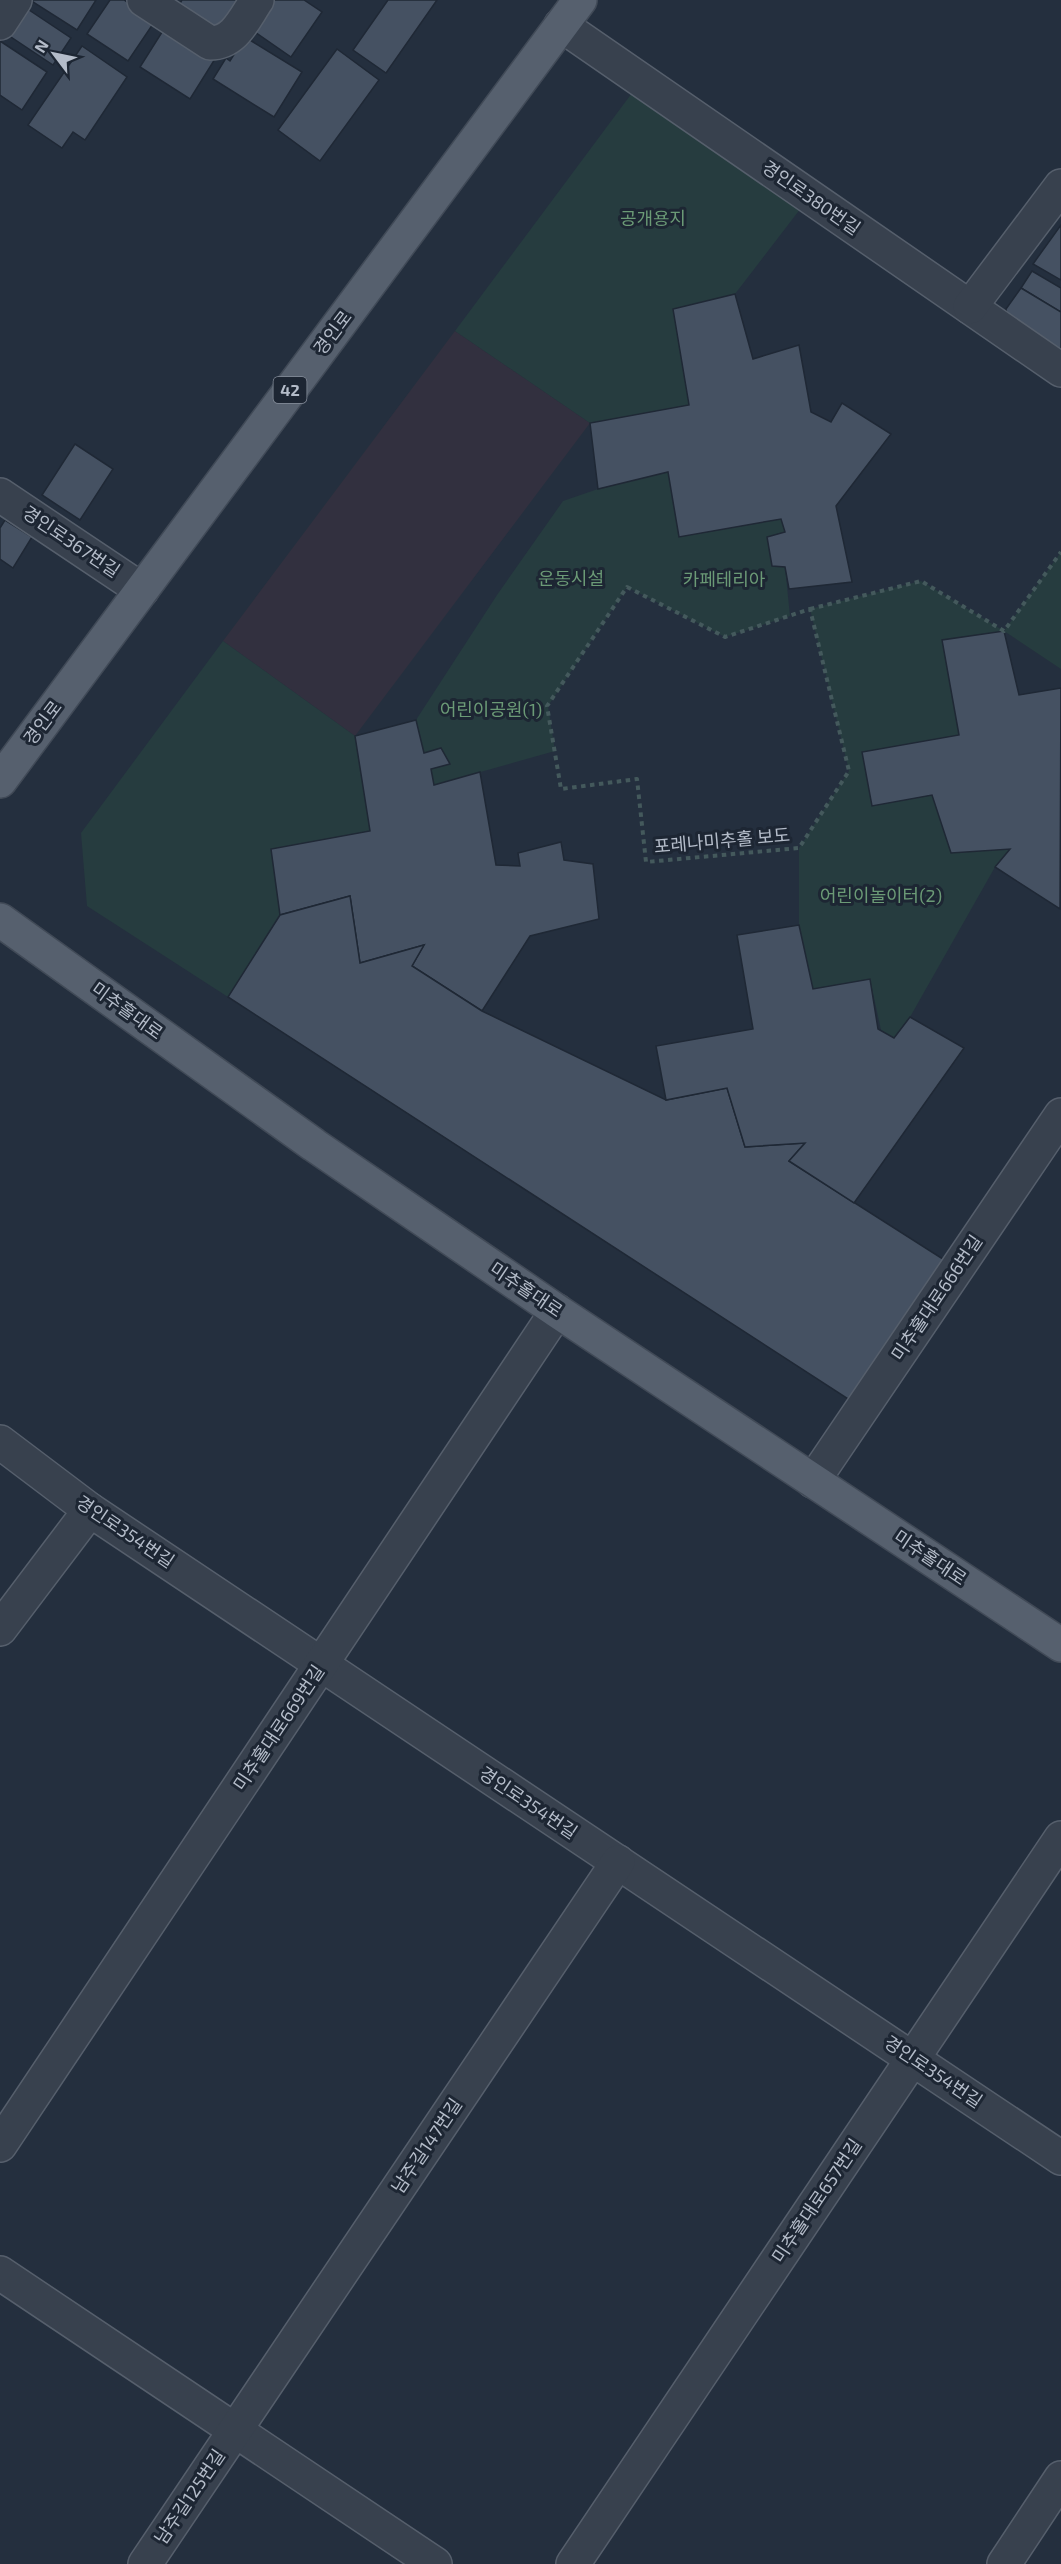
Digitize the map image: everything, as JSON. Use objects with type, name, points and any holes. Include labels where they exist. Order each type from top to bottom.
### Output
[{"type":"main road","name":"경인로","points":[[0,781],[570,13]]},
{"type":"main road","name":"미추홀대로","points":[[0,920],[314,1145],[557,1311],[1061,1645]]},
{"type":"street","points":[[0,23],[15,0]]},
{"type":"street","points":[[144,0],[210,43],[222,43],[232,37],[257,0]]},
{"type":"street","name":"경인로380번길","points":[[570,13],[970,307],[1061,370]]},
{"type":"street","points":[[970,307],[1061,186]]},
{"type":"street","name":"경인로367번길","points":[[0,495],[142,590]]},
{"type":"street","name":"미추홀대로666번길","points":[[813,1481],[1061,1115]]},
{"type":"street","name":"미추홀대로669번길","points":[[0,2145],[557,1311]]},
{"type":"street","name":"경인로354번길","points":[[0,1442],[90,1510],[1061,2158]]},
{"type":"street","points":[[0,1629],[90,1510]]},
{"type":"street","name":"미추홀대로657번길","points":[[573,2564],[1061,1838]]},
{"type":"street","name":"남주길147번길","points":[[235,2431],[618,1862]]},
{"type":"street","points":[[0,2273],[435,2564]]},
{"type":"street","name":"남주길125번길","points":[[145,2564],[235,2431]]},
{"type":"street","points":[[1004,2564],[1061,2478]]},
{"type":"path","points":[[810,609],[921,581],[1004,631],[1061,552]]},
{"type":"path","name":"포레나미추홀 보도","points":[[627,587],[725,638],[810,609],[849,771],[799,848],[646,862],[636,779],[561,789],[548,706],[627,587]]},
{"type":"shaded area","points":[[455,331],[590,423],[355,736],[223,641]]},
{"type":"green space","name":"공개용지","points":[[632,93],[801,208],[735,294],[673,309],[689,405],[590,423],[455,331]]},
{"type":"green space","points":[[668,472],[679,537],[781,519],[785,532],[767,537],[772,566],[785,567],[790,616],[725,637],[627,587],[548,706],[555,751],[434,785],[431,769],[450,763],[440,748],[424,753],[416,720],[497,595],[563,501],[598,489]]},
{"type":"green space","points":[[1061,552],[1061,669],[1004,631]]},
{"type":"green space","name":"어린이놀이터(2)","points":[[921,581],[1004,631],[942,640],[959,735],[862,752],[872,806],[932,795],[951,853],[1010,849],[995,867],[910,1017],[894,1038],[881,1030],[870,979],[813,989],[799,925],[799,848],[849,771],[810,609]]},
{"type":"green space","points":[[223,641],[355,736],[370,831],[271,849],[280,915],[228,997],[87,906],[81,833]]},
{"type":"building","points":[[30,0],[96,0],[77,30]]},
{"type":"building","points":[[110,0],[124,0],[155,21],[128,61],[87,34]]},
{"type":"building","points":[[182,0],[247,0],[230,27],[209,29],[177,8]]},
{"type":"building","points":[[273,0],[304,0],[322,12],[291,57],[252,30]]},
{"type":"building","points":[[388,0],[437,0],[386,73],[353,50]]},
{"type":"building","points":[[23,6],[71,38],[53,65],[5,33]]},
{"type":"building","points":[[169,21],[183,39],[215,59],[190,99],[140,67]]},
{"type":"building","points":[[245,37],[302,72],[274,117],[213,79],[226,58],[230,61]]},
{"type":"building","points":[[0,41],[47,72],[22,110],[0,95]]},
{"type":"building","points":[[82,46],[127,77],[85,140],[73,132],[62,148],[28,125]]},
{"type":"building","points":[[337,49],[379,80],[320,161],[278,130]]},
{"type":"building","points":[[1061,225],[1061,280],[1033,264]]},
{"type":"building","points":[[1032,271],[1061,288],[1061,312],[1021,288]]},
{"type":"building","points":[[1021,288],[1061,312],[1061,355],[1008,321],[1006,309]]},
{"type":"building","points":[[735,294],[753,359],[799,345],[811,412],[831,422],[842,403],[891,434],[836,506],[852,582],[789,589],[785,567],[772,566],[767,537],[785,532],[781,519],[679,537],[668,472],[598,489],[590,423],[689,405],[673,309]]},
{"type":"building","points":[[75,444],[113,469],[80,520],[42,495]]},
{"type":"building","points":[[5,520],[32,537],[13,568],[0,559],[0,528]]},
{"type":"building","points":[[1004,631],[1019,695],[1061,688],[1060,909],[995,867],[1010,849],[951,853],[932,795],[872,806],[862,752],[959,735],[942,640]]},
{"type":"building","points":[[416,720],[424,753],[441,748],[450,764],[431,769],[434,785],[480,772],[496,865],[520,866],[518,853],[561,842],[564,860],[593,864],[599,919],[530,936],[482,1011],[412,966],[424,945],[360,963],[350,896],[280,915],[271,849],[370,831],[355,736]]},
{"type":"building","points":[[350,896],[360,963],[424,945],[412,966],[482,1011],[666,1100],[727,1088],[745,1147],[805,1143],[789,1161],[957,1268],[862,1408],[228,997],[280,915]]},
{"type":"building","points":[[799,925],[813,989],[870,979],[878,1029],[894,1038],[910,1017],[964,1048],[854,1203],[789,1161],[805,1143],[745,1147],[727,1088],[666,1100],[656,1046],[753,1029],[737,935]]},
{"type":"park label","name":"운동시설","points":[[571,579]]},
{"type":"park label","name":"카페테리아","points":[[724,580]]},
{"type":"park label","name":"어린이공원(1)","points":[[491,710]]}]
